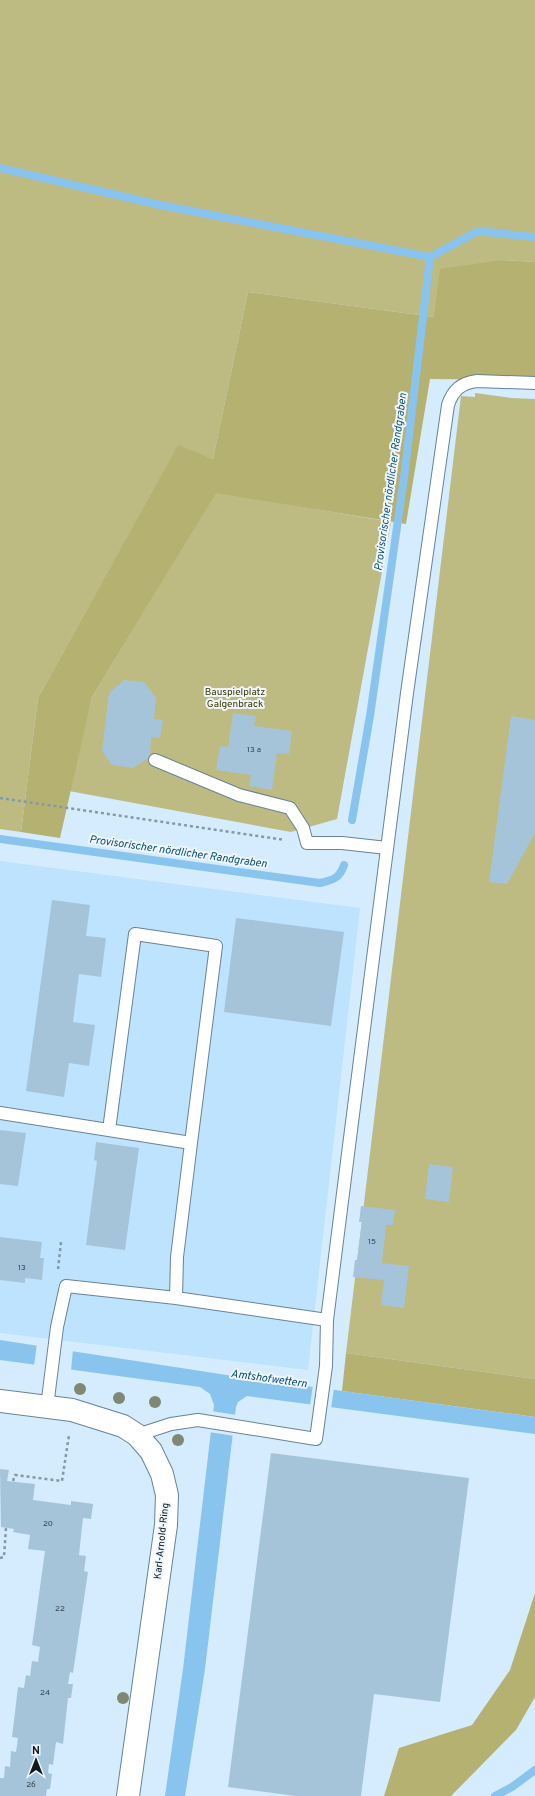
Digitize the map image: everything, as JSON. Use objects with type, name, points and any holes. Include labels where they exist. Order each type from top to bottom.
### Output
[{"type":"street","name":"Karl-Arnold-Ring","points":[[0,1401],[72,1410],[123,1426],[137,1435],[151,1451],[162,1474],[167,1495],[166,1525],[128,1796]]},
{"type":"lane","points":[[137,1435],[171,1424],[198,1420],[316,1439],[326,1366],[327,1320],[387,848],[407,693],[448,405],[451,396],[456,389],[468,382],[477,380],[535,384]]},
{"type":"lane","points":[[156,760],[238,795],[290,808],[303,828],[307,843],[342,843],[387,848]]},
{"type":"lane","points":[[109,1130],[135,934],[216,946],[177,1257],[176,1298]]},
{"type":"lane","points":[[0,1113],[191,1143]]},
{"type":"lane","points":[[47,1407],[57,1333],[66,1286],[176,1298],[327,1320]]},
{"type":"path","points":[[0,798],[307,843]]},
{"type":"path","points":[[61,1242],[58,1275],[66,1286]]},
{"type":"path","points":[[13,1481],[15,1475],[62,1481],[72,1410]]},
{"type":"path","points":[[0,1558],[4,1557],[6,1528]]},
{"type":"shaded area","points":[[503,260],[535,262],[535,380],[430,379],[406,524],[216,493],[92,697],[60,838],[21,832],[38,698],[178,445],[213,459],[248,292],[434,317],[440,269]]},
{"type":"shaded area","points":[[0,861],[360,908],[308,1370],[0,1333]]},
{"type":"shaded area","points":[[0,1340],[246,1378],[535,1417],[535,1434],[247,1396],[238,1402],[236,1407],[205,1669],[185,1796],[165,1796],[183,1669],[214,1405],[210,1394],[200,1387],[0,1360]]},
{"type":"shaded area","points":[[346,1353],[535,1379],[535,1417],[342,1391]]},
{"type":"shaded area","points":[[535,1593],[535,1697],[516,1730],[451,1796],[384,1796],[399,1748],[472,1725],[510,1670]]},
{"type":"green space","points":[[0,0],[535,0],[535,262],[503,260],[434,317],[248,292],[213,459],[178,446],[38,698],[21,832],[0,829]]},
{"type":"green space","points":[[475,393],[511,398],[535,399],[535,1379],[346,1353],[461,396],[475,397]]},
{"type":"green space","name":"Bauspielplatz Galgenbrack","points":[[216,492],[391,522],[337,819],[291,832],[69,791],[92,697]]},
{"type":"pier","points":[[37,1343],[73,1349],[71,1371],[34,1366]]},
{"type":"pier","points":[[313,1385],[334,1388],[331,1409],[310,1406]]},
{"type":"pier","points":[[211,1411],[237,1415],[235,1436],[209,1432]]},
{"type":"building","points":[[124,680],[144,682],[156,698],[154,719],[163,720],[160,738],[151,737],[150,757],[133,768],[112,765],[102,751],[109,693]]},
{"type":"building","points":[[233,713],[256,716],[254,726],[292,731],[289,754],[277,753],[272,790],[249,786],[251,775],[216,770],[220,746],[228,747]]},
{"type":"building","points":[[511,716],[535,720],[535,833],[507,884],[489,882]]},
{"type":"building","points":[[52,900],[90,905],[86,936],[106,938],[101,977],[79,974],[73,1022],[95,1025],[89,1066],[69,1063],[64,1097],[26,1091]]},
{"type":"building","points":[[236,918],[344,932],[331,1026],[224,1012]]},
{"type":"building","points":[[0,1130],[26,1133],[18,1186],[0,1184]]},
{"type":"building","points":[[96,1142],[139,1148],[125,1250],[86,1245],[97,1161],[94,1160]]},
{"type":"building","points":[[429,1164],[453,1167],[449,1202],[425,1199]]},
{"type":"building","points":[[361,1206],[395,1210],[393,1225],[386,1225],[382,1263],[409,1266],[404,1308],[381,1305],[384,1280],[353,1277],[355,1260],[357,1260],[362,1222],[359,1222]]},
{"type":"building","points":[[0,1237],[42,1242],[40,1258],[44,1258],[42,1280],[25,1278],[25,1283],[0,1280]]},
{"type":"building","points":[[271,1453],[469,1478],[440,1702],[374,1694],[361,1796],[296,1796],[228,1787]]},
{"type":"building","points":[[0,1469],[9,1470],[7,1481],[35,1484],[33,1500],[71,1505],[71,1501],[93,1504],[91,1519],[83,1518],[79,1555],[86,1556],[84,1571],[88,1572],[73,1673],[70,1672],[68,1684],[73,1684],[71,1698],[68,1698],[63,1744],[56,1742],[53,1765],[49,1764],[48,1773],[52,1774],[50,1789],[47,1789],[46,1796],[0,1796],[0,1778],[4,1778],[5,1766],[10,1767],[11,1751],[16,1752],[18,1738],[12,1737],[18,1687],[24,1688],[26,1675],[30,1676],[32,1661],[38,1662],[40,1647],[32,1645],[45,1551],[28,1549],[30,1535],[13,1532],[14,1529],[1,1527]]},
{"type":"waterway","points":[[0,168],[160,205],[430,257]]},
{"type":"waterway","name":"Provisorischer nördlicher Randgraben","points":[[352,820],[370,716],[404,478],[430,257],[478,231],[535,237]]},
{"type":"waterway","name":"Provisorischer nördlicher Randgraben","points":[[0,839],[320,883],[329,881],[338,876],[344,865]]},
{"type":"waterway","points":[[495,1796],[512,1787],[535,1770]]},
{"type":"water label","name":"Amtshofwettern","points":[[269,1379]]}]
